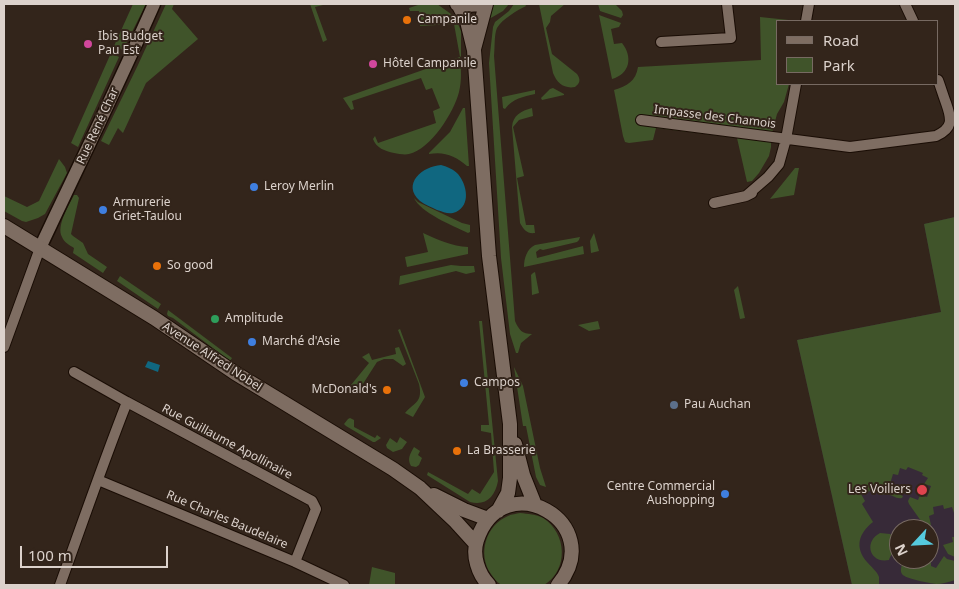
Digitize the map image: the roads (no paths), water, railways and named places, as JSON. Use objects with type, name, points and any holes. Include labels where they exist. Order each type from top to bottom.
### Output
[{"type":"main road","points":[[458,4],[479,4]]},
{"type":"main road","points":[[458,4],[467,21],[474,50],[489,256],[510,424],[510,478],[508,493],[480,531],[476,544],[475,557],[478,570],[489,585]]},
{"type":"main road","points":[[474,50],[486,4]]},
{"type":"main road","name":"Avenue Alfred Nobel","points":[[4,226],[154,318],[235,373],[386,465],[420,488],[464,510],[493,515]]},
{"type":"main road","points":[[510,424],[523,475],[535,505]]},
{"type":"main road","name":"Avenue Alfred Nobel","points":[[420,488],[476,544]]},
{"type":"main road","points":[[493,515],[510,506],[522,504],[535,505],[547,510],[558,518],[566,529],[570,542],[571,555],[563,582]]},
{"type":"street","name":"Rue René Char","points":[[40,248],[154,4]]},
{"type":"street","points":[[661,42],[731,38],[727,4]]},
{"type":"street","points":[[806,20],[809,4]]},
{"type":"street","points":[[905,4],[913,20]]},
{"type":"street","name":"Impasse des Chamois","points":[[641,120],[850,147],[936,136],[945,132],[950,125],[951,116],[939,83]]},
{"type":"street","points":[[714,203],[746,196],[768,178],[778,164],[786,139],[796,85]]},
{"type":"street","points":[[4,347],[40,248]]},
{"type":"street","name":"Rue Guillaume Apollinaire","points":[[74,372],[312,501],[316,509],[295,562]]},
{"type":"street","points":[[60,585],[127,402]]},
{"type":"street","name":"Rue Charles Baudelaire","points":[[98,480],[295,562],[344,585]]},
{"type":"water","points":[[441,165],[450,168],[458,174],[464,184],[466,200],[461,209],[453,213],[437,210],[420,201],[415,195],[413,188],[414,182],[421,172]]},
{"type":"water","points":[[148,361],[160,365],[158,372],[145,367]]},
{"type":"place","name":"Campanile","points":[[407,20]]},
{"type":"place","name":"Ibis Budget Pau Est","points":[[88,44]]},
{"type":"place","name":"Hôtel Campanile","points":[[373,64]]},
{"type":"place","name":"Leroy Merlin","points":[[254,187]]},
{"type":"place","name":"Armurerie Griet-Taulou","points":[[103,210]]},
{"type":"place","name":"So good","points":[[157,266]]},
{"type":"place","name":"Amplitude","points":[[215,319]]},
{"type":"place","name":"Marché d'Asie","points":[[252,342]]},
{"type":"place","name":"Campos","points":[[464,383]]},
{"type":"place","name":"McDonald's","points":[[387,390]]},
{"type":"place","name":"Pau Auchan","points":[[674,405]]},
{"type":"place","name":"La Brasserie","points":[[457,451]]},
{"type":"place","name":"Les Voiliers","points":[[922,490]]},
{"type":"place","name":"Centre Commercial Aushopping","points":[[725,494]]}]
